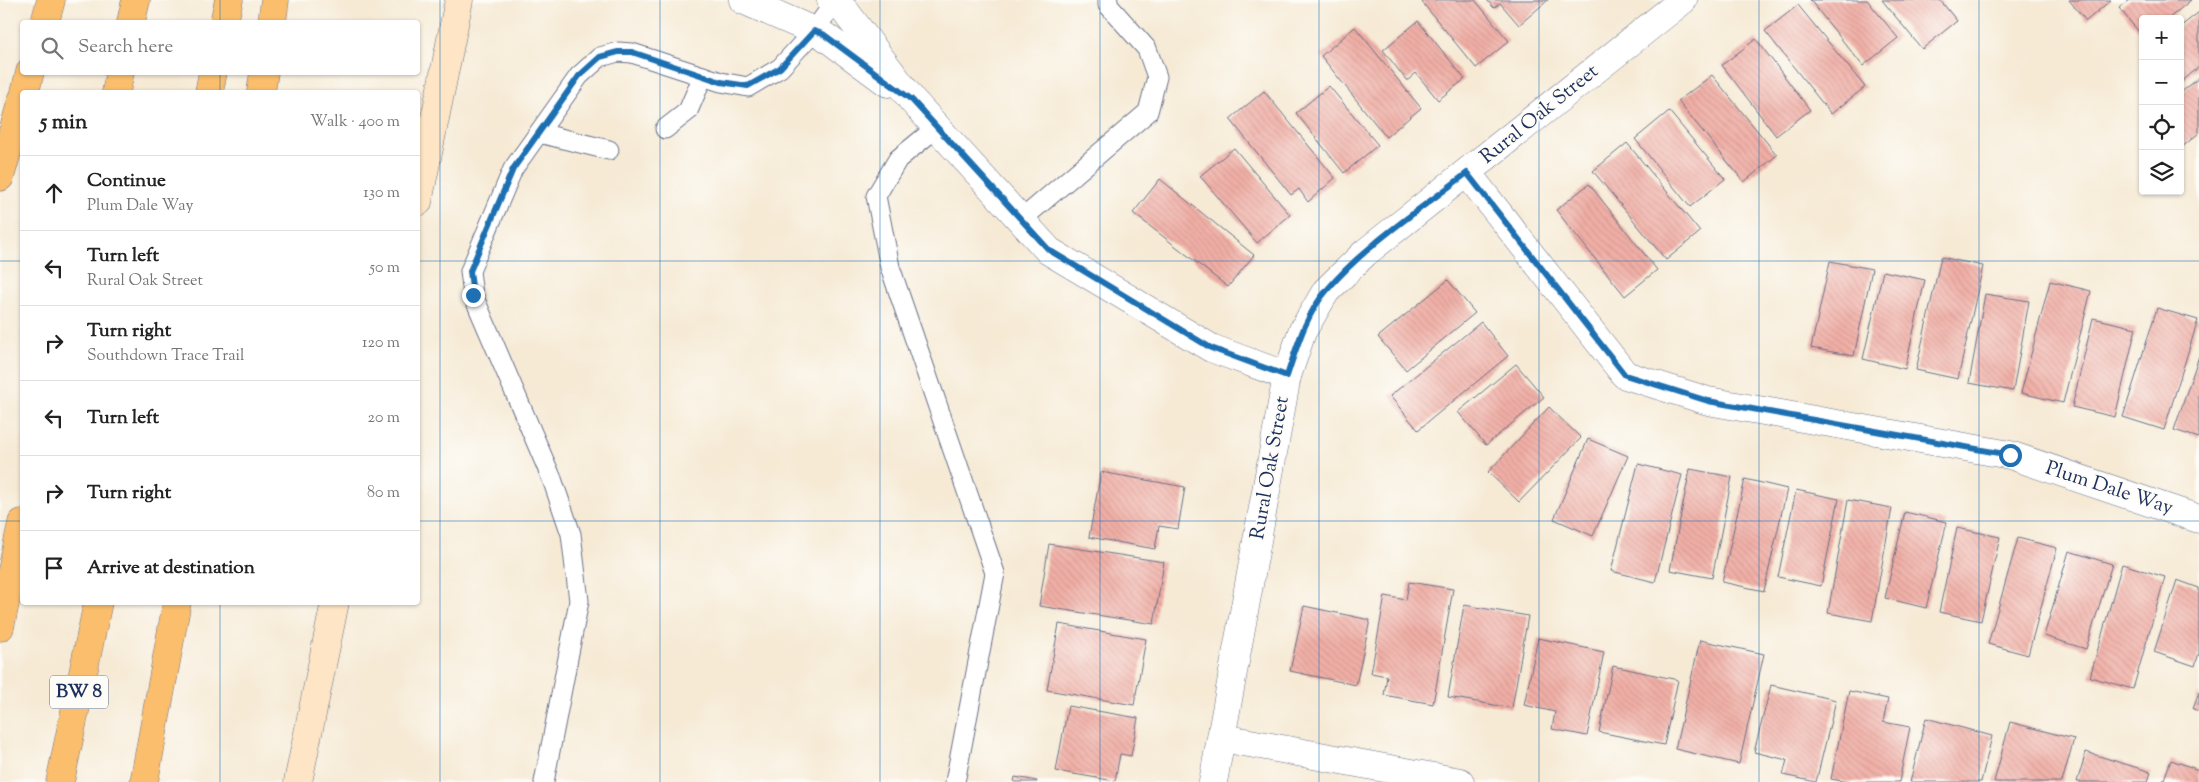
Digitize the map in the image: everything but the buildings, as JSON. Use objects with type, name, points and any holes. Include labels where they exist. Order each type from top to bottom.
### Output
[{"type":"highway","points":[[46,20],[51,0]]},
{"type":"highway","points":[[131,20],[136,0]]},
{"type":"highway","points":[[224,20],[229,0]]},
{"type":"highway","points":[[272,20],[275,0]]},
{"type":"highway","points":[[25,90],[29,75]]},
{"type":"highway","points":[[116,90],[119,75]]},
{"type":"highway","points":[[209,90],[212,75]]},
{"type":"highway","points":[[261,90],[264,75]]},
{"type":"highway","points":[[0,177],[20,107]]},
{"type":"highway","points":[[0,627],[20,532]]},
{"type":"highway","name":"BW 8","points":[[60,782],[97,605]]},
{"type":"highway","points":[[144,782],[176,605]]},
{"type":"main road","points":[[420,192],[459,0]]},
{"type":"main road","points":[[298,782],[334,605]]},
{"type":"street","points":[[743,0],[823,34],[912,100]]},
{"type":"street","name":"Rural Oak Street","points":[[1213,782],[1287,376],[1302,332],[1326,291],[1364,253],[1683,0]]},
{"type":"street","points":[[832,1],[845,11],[912,100],[936,128],[1049,250],[1211,348],[1287,376]]},
{"type":"street","name":"Plum Dale Way","points":[[1467,173],[1625,375],[1708,401],[2010,455],[2199,518]]},
{"type":"street","points":[[1222,738],[1460,782]]},
{"type":"lane","points":[[1021,220],[1148,112],[1157,77],[1147,50],[1108,4],[1108,0]]},
{"type":"lane","points":[[544,782],[578,601],[571,534],[552,479],[473,295],[470,271],[513,169],[579,76],[600,57],[618,52],[632,52],[721,82],[748,86],[780,68],[814,31],[832,1]]},
{"type":"lane","points":[[665,129],[688,111],[703,76]]},
{"type":"lane","points":[[936,128],[898,159],[876,196],[890,267],[995,573],[955,782]]},
{"type":"lane","points":[[539,133],[609,150]]},
{"type":"route","points":[[473,295],[470,271],[513,169],[579,76],[600,57],[618,52],[632,52],[721,82],[748,86],[780,68],[814,31],[823,34],[912,100],[1049,250],[1211,348],[1287,376],[1302,332],[1326,291],[1364,253],[1467,173],[1625,375],[1708,401],[2010,455]]}]
